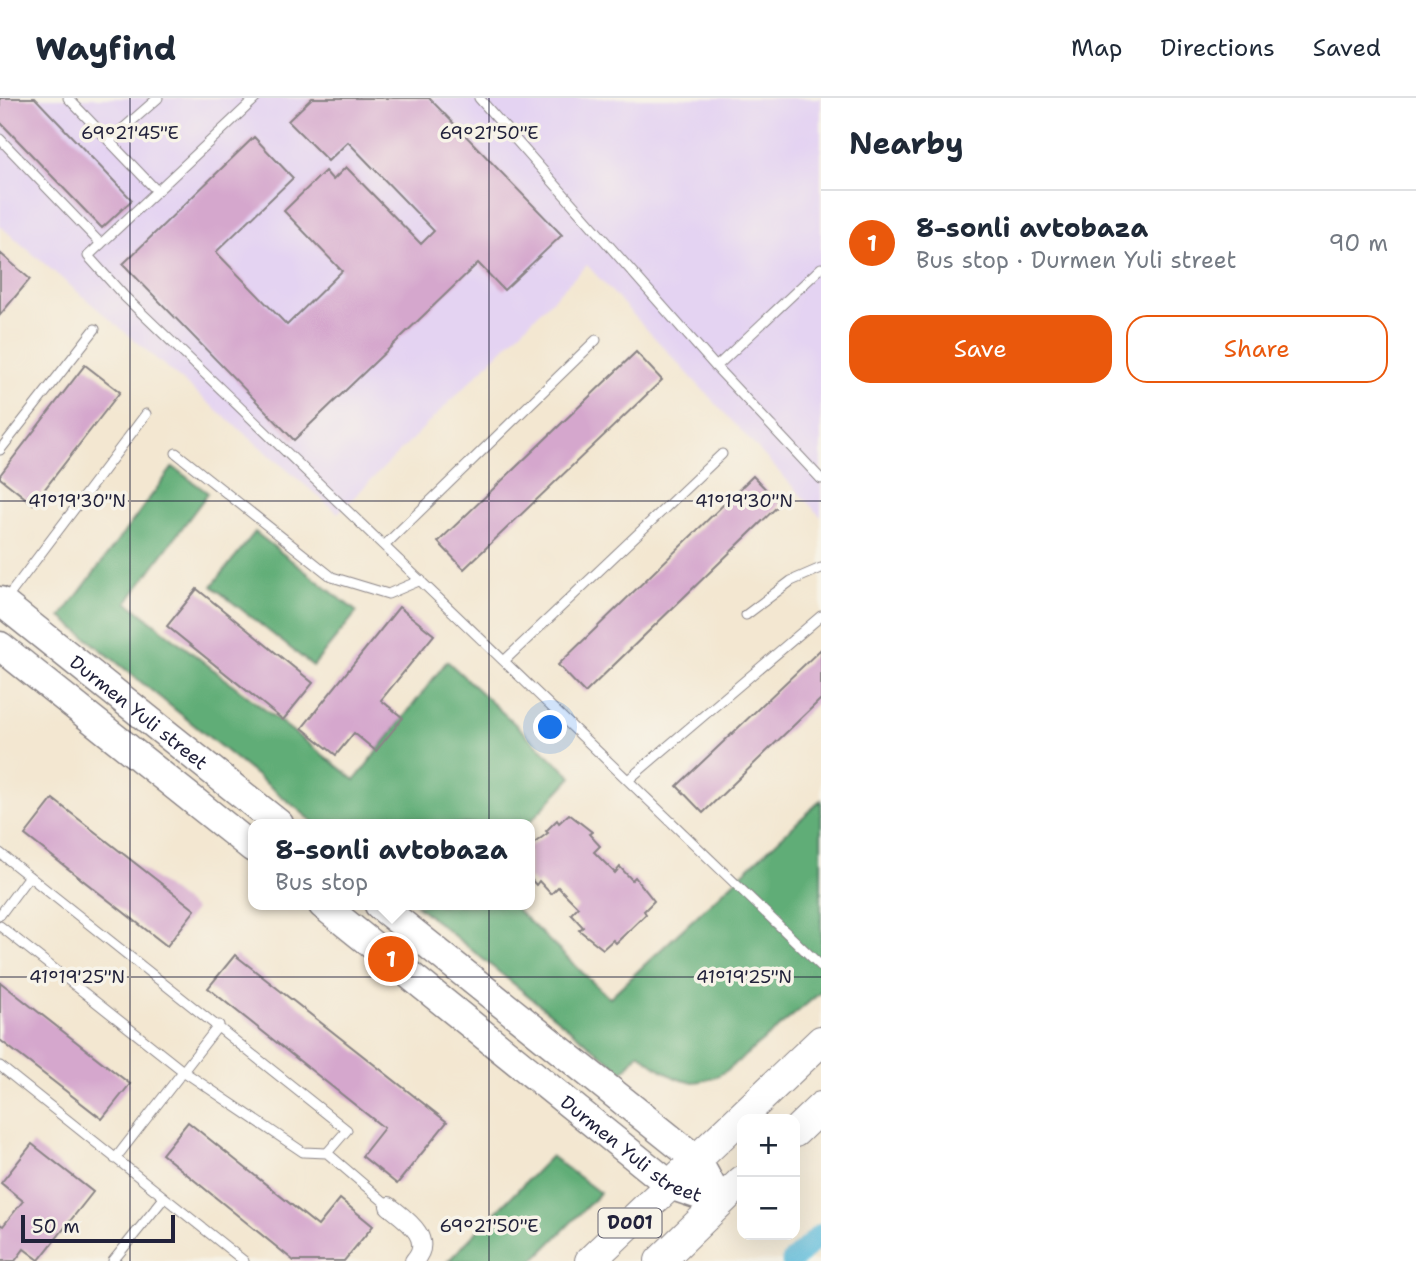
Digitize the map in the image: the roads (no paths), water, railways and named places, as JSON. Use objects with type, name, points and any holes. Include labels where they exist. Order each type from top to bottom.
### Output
[{"type":"highway","name":"D001","points":[[590,1261],[821,1041]]},
{"type":"highway","points":[[800,1127],[821,1107]]},
{"type":"highway","name":"D001","points":[[660,1261],[737,1186]]},
{"type":"main road","name":"Durmen Yuli street","points":[[2,602],[273,819]]},
{"type":"main road","name":"Durmen Yuli street","points":[[0,646],[248,844]]},
{"type":"main road","name":"Durmen Yuli street","points":[[329,910],[670,1185],[720,1202]]},
{"type":"main road","name":"Durmen Yuli street","points":[[385,910],[697,1160],[720,1202]]},
{"type":"street","points":[[389,1206],[417,1230],[421,1247],[414,1261]]},
{"type":"lane","points":[[68,98],[157,191]]},
{"type":"lane","points":[[109,141],[158,98]]},
{"type":"lane","points":[[256,98],[88,256],[124,296],[821,966]]},
{"type":"lane","points":[[479,98],[716,367],[821,479]]},
{"type":"lane","points":[[0,139],[102,244]]},
{"type":"lane","points":[[716,367],[821,268]]},
{"type":"lane","points":[[0,450],[95,330]]},
{"type":"lane","points":[[385,545],[596,340]]},
{"type":"lane","points":[[2,602],[146,414]]},
{"type":"lane","points":[[176,453],[332,577],[388,594],[421,580]]},
{"type":"lane","points":[[504,661],[722,454]]},
{"type":"lane","points":[[746,615],[791,581],[821,568]]},
{"type":"lane","points":[[628,780],[821,616]]},
{"type":"lane","points":[[0,853],[219,1025],[347,1130],[327,1153]]},
{"type":"lane","points":[[0,915],[29,876]]},
{"type":"lane","points":[[0,926],[183,1071],[303,1152],[327,1153],[389,1206]]},
{"type":"lane","points":[[115,1159],[219,1025]]},
{"type":"lane","points":[[0,1066],[244,1261]]},
{"type":"lane","points":[[113,1261],[164,1198]]},
{"type":"waterway","points":[[792,1261],[821,1234]]},
{"type":"place","name":"8-sonli avtobaza","points":[[391,959]]}]
